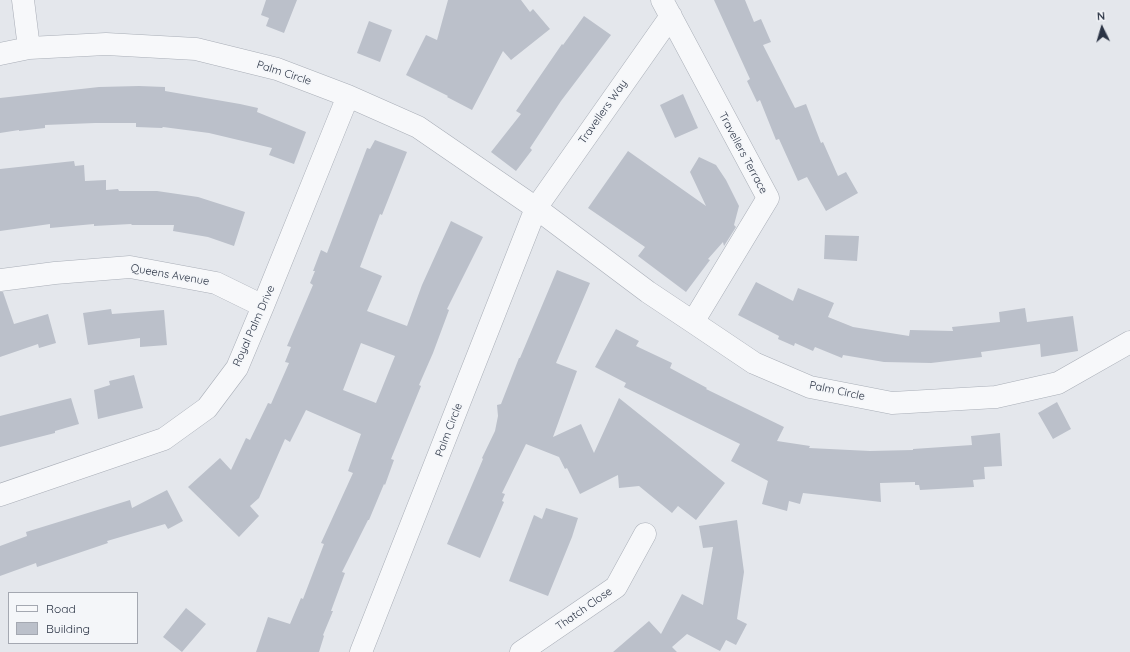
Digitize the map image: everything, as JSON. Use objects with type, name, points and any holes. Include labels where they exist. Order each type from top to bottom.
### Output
[{"type":"street","points":[[23,0],[29,48]]},
{"type":"street","name":"Travellers Way","points":[[536,208],[666,8]]},
{"type":"street","name":"Travellers Terrace","points":[[666,8],[768,198],[693,322]]},
{"type":"street","name":"Palm Circle","points":[[0,54],[29,48],[106,44],[196,49],[277,69],[348,96],[418,127],[536,208],[648,292],[754,363],[810,387],[892,403],[996,397],[1058,383],[1130,342]]},
{"type":"street","name":"Royal Palm Drive","points":[[0,495],[164,439],[207,408],[237,368],[348,96]]},
{"type":"street","name":"Palm Circle","points":[[361,652],[536,208]]},
{"type":"street","name":"Queens Avenue","points":[[0,280],[130,267],[216,284],[263,306]]},
{"type":"street","name":"Thatch Close","points":[[522,652],[616,587],[645,534]]},
{"type":"building","points":[[266,0],[297,0],[284,33],[266,26],[269,18],[261,15]]},
{"type":"building","points":[[448,0],[521,0],[530,12],[533,9],[550,29],[511,60],[503,51],[472,110],[406,75],[426,35],[437,40]]},
{"type":"building","points":[[714,0],[745,0],[754,22],[761,19],[771,42],[763,45],[795,108],[806,104],[821,143],[823,142],[838,176],[846,172],[858,193],[826,211],[807,177],[798,181],[779,139],[776,140],[760,100],[757,102],[747,81],[750,79]]},
{"type":"building","points":[[584,16],[611,35],[561,101],[530,148],[532,150],[516,171],[491,152],[521,114],[516,111],[562,44],[563,45]]},
{"type":"building","points":[[369,21],[392,30],[380,62],[357,53]]},
{"type":"building","points":[[99,87],[165,87],[165,91],[258,108],[257,112],[306,132],[294,164],[269,155],[272,148],[209,133],[163,127],[136,127],[136,123],[45,125],[45,128],[0,133],[0,98]]},
{"type":"building","points":[[683,94],[698,128],[675,138],[660,105]]},
{"type":"building","points":[[375,140],[407,152],[382,215],[380,214],[360,267],[382,276],[367,311],[407,326],[422,285],[451,221],[483,237],[447,309],[449,310],[419,385],[421,386],[391,459],[394,460],[385,485],[384,484],[369,520],[342,572],[345,573],[331,611],[333,611],[323,635],[324,636],[319,652],[256,652],[268,617],[290,624],[301,598],[303,599],[324,544],[321,543],[353,473],[348,471],[361,434],[306,410],[290,442],[285,439],[259,498],[250,506],[259,516],[239,537],[188,487],[220,458],[231,470],[246,438],[250,440],[268,403],[271,404],[289,363],[285,362],[291,347],[287,346],[313,285],[310,283],[321,250],[327,253],[367,148],[370,149]],"holes":[[[361,343],[395,356],[376,403],[343,390]]]},
{"type":"building","points":[[628,151],[706,206],[690,172],[699,157],[716,165],[726,180],[739,206],[734,225],[736,227],[724,246],[723,242],[708,259],[710,260],[686,292],[638,256],[645,247],[588,208]]},
{"type":"building","points":[[74,161],[75,166],[84,165],[85,181],[106,180],[106,190],[118,189],[119,191],[157,191],[198,197],[245,212],[234,246],[208,237],[173,231],[174,225],[131,224],[94,226],[94,224],[50,228],[50,224],[0,231],[0,169]]},
{"type":"building","points":[[825,235],[859,236],[857,261],[824,259]]},
{"type":"building","points":[[557,270],[590,283],[556,363],[577,371],[553,437],[581,424],[594,453],[619,398],[725,483],[696,520],[678,506],[672,513],[639,486],[619,488],[618,475],[580,494],[567,468],[565,469],[559,457],[526,444],[502,493],[505,494],[502,501],[504,502],[480,558],[447,544],[483,459],[482,458],[495,431],[498,416],[497,405],[501,404]]},
{"type":"building","points":[[756,282],[793,301],[798,288],[834,303],[828,317],[853,327],[909,336],[910,330],[953,331],[952,327],[1000,322],[999,312],[1025,308],[1027,322],[1073,316],[1078,351],[1041,357],[1040,344],[981,352],[982,357],[931,363],[884,362],[843,355],[842,358],[815,347],[813,351],[795,343],[794,346],[778,339],[779,336],[738,315]]},
{"type":"building","points":[[0,292],[3,292],[14,324],[48,314],[56,343],[39,348],[38,344],[0,357]]},
{"type":"building","points":[[111,309],[112,314],[164,310],[167,345],[140,347],[140,338],[88,345],[83,313]]},
{"type":"building","points":[[616,329],[639,341],[636,346],[672,363],[670,368],[707,388],[706,389],[784,427],[777,441],[810,446],[809,448],[870,451],[913,450],[972,445],[971,436],[1000,433],[1002,466],[984,467],[985,479],[973,480],[974,487],[920,490],[919,485],[915,485],[915,482],[880,483],[881,502],[803,493],[800,504],[789,501],[787,511],[762,504],[768,481],[731,461],[740,444],[624,387],[626,383],[595,367]]},
{"type":"building","points":[[134,375],[143,408],[98,419],[94,390],[110,385],[109,381]]},
{"type":"building","points":[[71,398],[79,424],[55,431],[55,433],[0,447],[0,416]]},
{"type":"building","points":[[1057,402],[1071,429],[1053,439],[1038,413]]},
{"type":"building","points":[[167,490],[183,521],[168,529],[165,524],[107,541],[108,543],[37,567],[36,563],[0,576],[0,546],[27,536],[26,532],[130,500],[132,508]]},
{"type":"building","points":[[546,508],[578,518],[572,537],[548,596],[509,581],[534,515],[542,519]]},
{"type":"building","points":[[737,520],[744,572],[737,619],[747,624],[736,645],[726,640],[720,651],[687,634],[672,647],[677,652],[613,652],[649,621],[661,634],[682,594],[703,605],[713,547],[703,548],[699,526]]},
{"type":"building","points":[[186,608],[206,624],[182,652],[163,637]]}]
